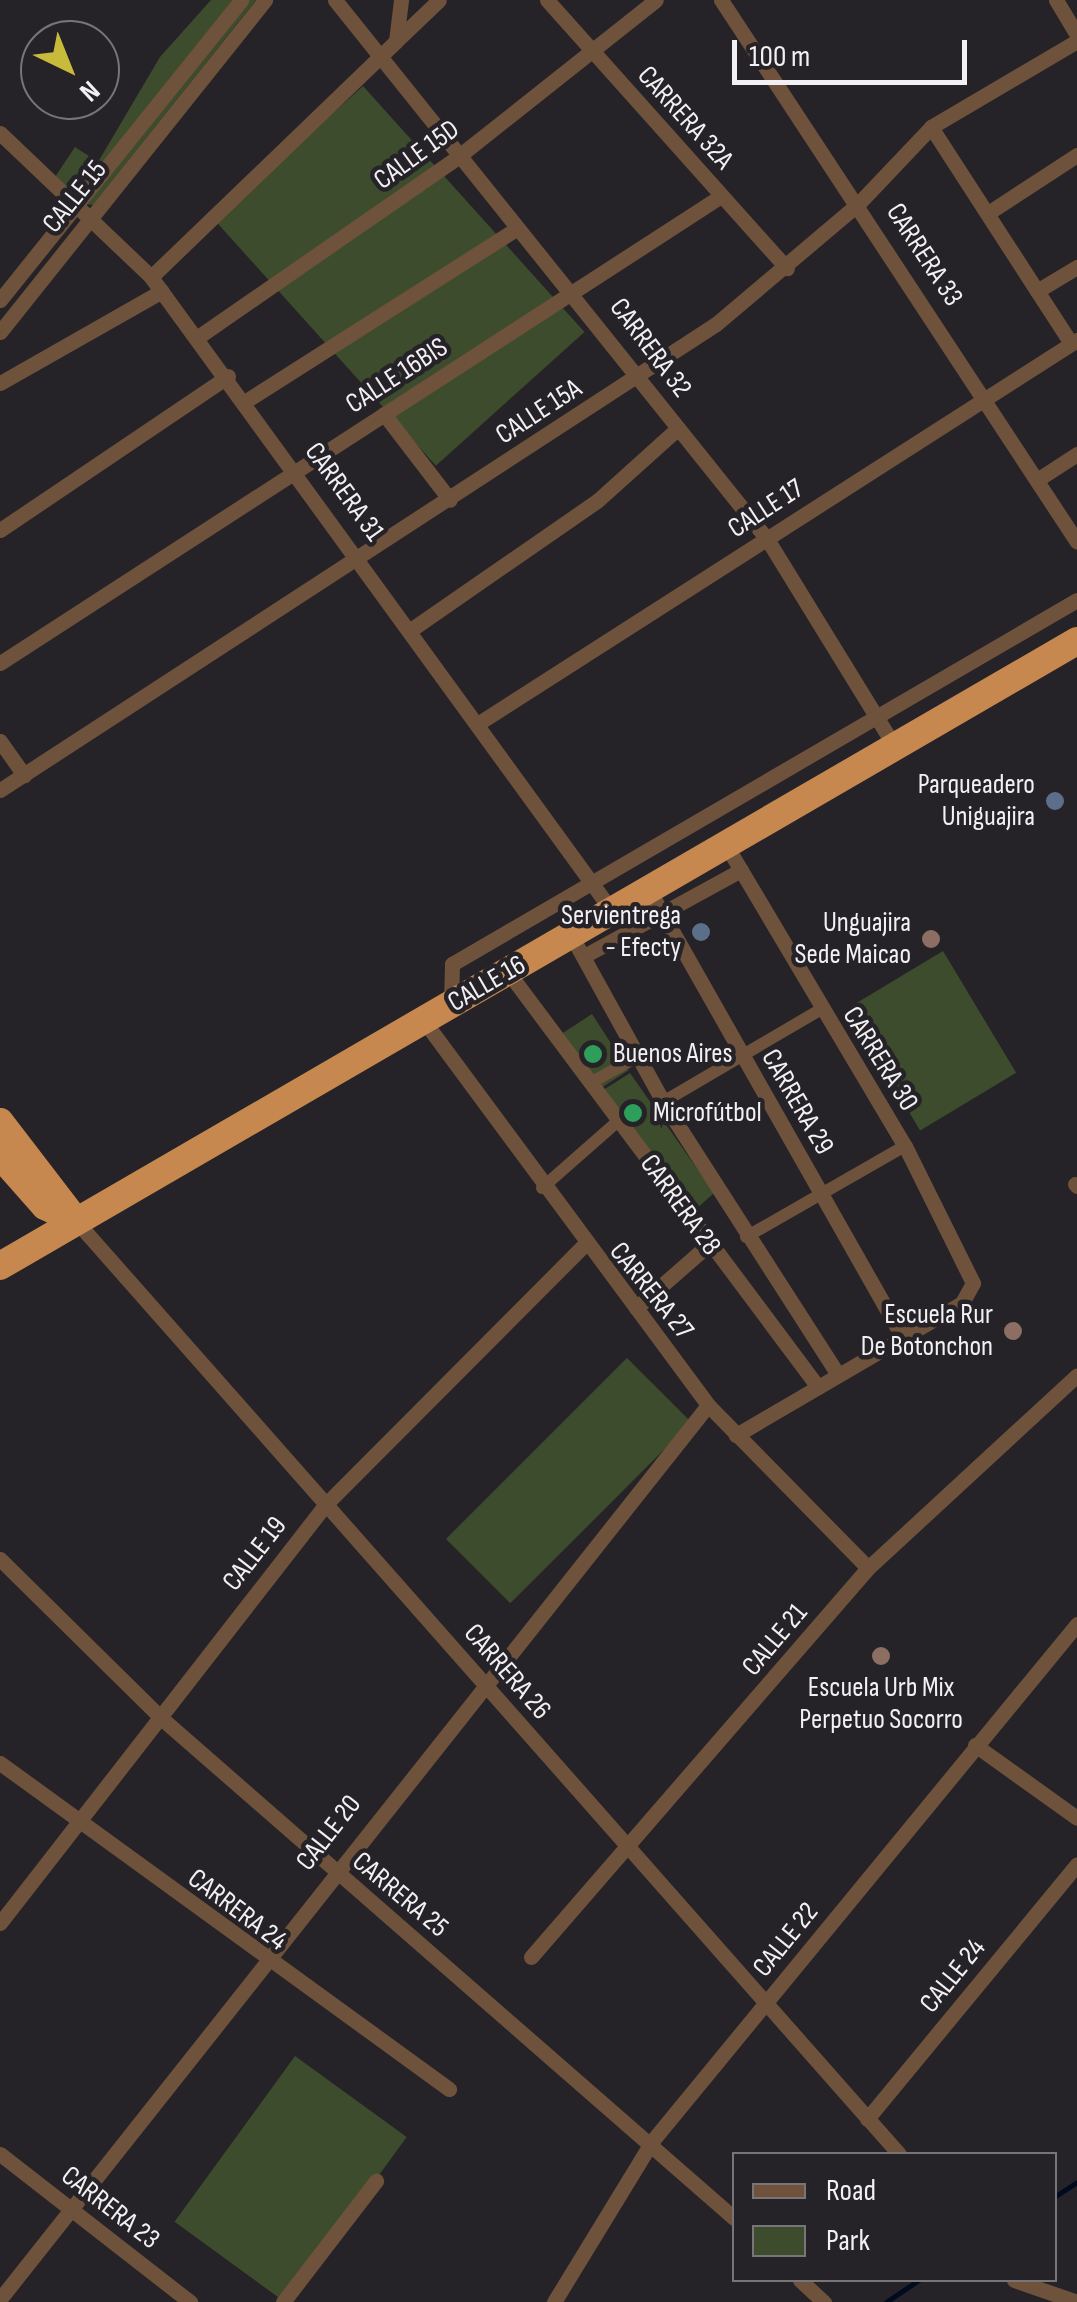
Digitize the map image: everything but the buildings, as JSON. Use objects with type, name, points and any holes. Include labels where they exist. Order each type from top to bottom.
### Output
[{"type":"highway","name":"CALLE 16","points":[[0,1266],[508,972],[578,946],[612,911],[654,901],[726,845],[1077,641]]},
{"type":"highway","points":[[0,1122],[76,1222]]},
{"type":"highway","points":[[0,1155],[45,1206],[76,1222]]},
{"type":"street","name":"CALLE 15","points":[[0,300],[241,0]]},
{"type":"street","name":"CALLE 15","points":[[0,332],[264,0]]},
{"type":"street","name":"CARRERA 32","points":[[335,0],[390,47],[458,156],[516,228],[575,290],[678,428],[767,538],[895,747]]},
{"type":"street","points":[[390,47],[401,0]]},
{"type":"street","points":[[152,277],[439,0]]},
{"type":"street","name":"CARRERA 32A","points":[[546,0],[786,268]]},
{"type":"street","name":"CALLE 15D","points":[[198,338],[458,156],[656,0]]},
{"type":"street","name":"CARRERA 33","points":[[721,0],[988,397],[1077,542]]},
{"type":"street","points":[[1056,0],[1077,38]]},
{"type":"street","name":"CALLE 15A","points":[[0,790],[641,376],[786,268],[859,203],[931,127],[1077,38]]},
{"type":"street","points":[[931,127],[1074,342]]},
{"type":"street","name":"CARRERA 31","points":[[0,133],[94,214],[152,277],[482,721],[612,911]]},
{"type":"street","points":[[988,213],[1077,155]]},
{"type":"street","name":"CALLE 16BIS","points":[[0,663],[722,196]]},
{"type":"street","points":[[246,401],[516,228]]},
{"type":"street","points":[[1037,291],[1077,267]]},
{"type":"street","points":[[0,383],[162,291]]},
{"type":"street","name":"CALLE 17","points":[[482,721],[1074,342]]},
{"type":"street","points":[[0,530],[228,376]]},
{"type":"street","points":[[384,414],[450,500]]},
{"type":"street","points":[[412,630],[597,501],[678,428]]},
{"type":"street","points":[[1040,478],[1077,454]]},
{"type":"street","points":[[451,1005],[452,964],[590,878],[880,717],[1077,600]]},
{"type":"street","points":[[0,741],[24,775]]},
{"type":"street","name":"CARRERA 30","points":[[726,845],[820,1010],[905,1146],[969,1262],[972,1283],[962,1303],[903,1338]]},
{"type":"street","name":"CALLE 16","points":[[578,946],[654,901],[741,870]]},
{"type":"street","name":"CARRERA 29","points":[[654,901],[903,1338]]},
{"type":"street","name":"CARRERA 28","points":[[578,946],[663,1102],[838,1375]]},
{"type":"street","name":"CARRERA 28","points":[[508,972],[708,1245],[818,1387]]},
{"type":"street","points":[[663,1102],[820,1010]]},
{"type":"street","name":"CARRERA 27","points":[[424,1021],[583,1246],[636,1308],[708,1405],[868,1568]]},
{"type":"street","points":[[592,1082],[638,1056]]},
{"type":"street","points":[[542,1188],[619,1120]]},
{"type":"street","points":[[746,1237],[905,1146]]},
{"type":"street","name":"CARRERA 26","points":[[76,1222],[898,2152]]},
{"type":"street","points":[[636,1308],[708,1245]]},
{"type":"street","name":"CALLE 19","points":[[0,1923],[326,1504],[583,1246]]},
{"type":"street","points":[[736,1435],[903,1338]]},
{"type":"street","name":"CALLE 21","points":[[531,1957],[632,1851],[868,1568],[1077,1375]]},
{"type":"street","name":"CALLE 20","points":[[0,2299],[67,2206],[331,1870],[708,1405]]},
{"type":"street","name":"CARRERA 25","points":[[0,1560],[160,1717],[331,1870],[653,2140],[732,2216]]},
{"type":"street","name":"CALLE 22","points":[[554,2302],[653,2140],[1077,1624]]},
{"type":"street","points":[[975,1745],[1077,1818]]},
{"type":"street","name":"CARRERA 24","points":[[0,1763],[261,1960],[448,2089]]},
{"type":"street","name":"CALLE 24","points":[[868,2119],[1077,1864]]},
{"type":"street","name":"CARRERA 23","points":[[0,2154],[190,2302]]},
{"type":"street","points":[[284,2302],[376,2182]]},
{"type":"street","points":[[802,2282],[824,2302]]},
{"type":"street","points":[[1020,2282],[1077,2302]]},
{"type":"green space","points":[[211,0],[256,0],[93,205],[77,203],[51,183],[75,147],[98,162],[160,57]]},
{"type":"green space","points":[[363,86],[584,332],[436,466],[214,220]]},
{"type":"green space","points":[[943,951],[1016,1073],[920,1130],[847,1009]]},
{"type":"green space","name":"Buenos Aires","points":[[592,1014],[628,1070],[592,1094],[556,1037]]},
{"type":"green space","points":[[630,1073],[714,1193],[694,1211],[597,1094]]},
{"type":"green space","points":[[627,1358],[691,1422],[510,1603],[446,1539]]},
{"type":"green space","points":[[295,2056],[407,2137],[287,2302],[175,2222]]},
{"type":"waterway","points":[[1057,2195],[1077,2182]]},
{"type":"waterway","points":[[886,2302],[916,2282]]},
{"type":"place","name":"Parqueadero Uniguajira","points":[[1055,801]]},
{"type":"place","name":"Servientrega - Efecty","points":[[701,932]]},
{"type":"place","name":"Unguajira Sede Maicao","points":[[931,939]]},
{"type":"place","name":"Buenos Aires","points":[[593,1054]]},
{"type":"place","name":"Microfútbol","points":[[633,1113]]},
{"type":"place","name":"Escuela Rur De Botonchon","points":[[1013,1331]]},
{"type":"place","name":"Escuela Urb Mix Perpetuo Socorro","points":[[881,1656]]}]
